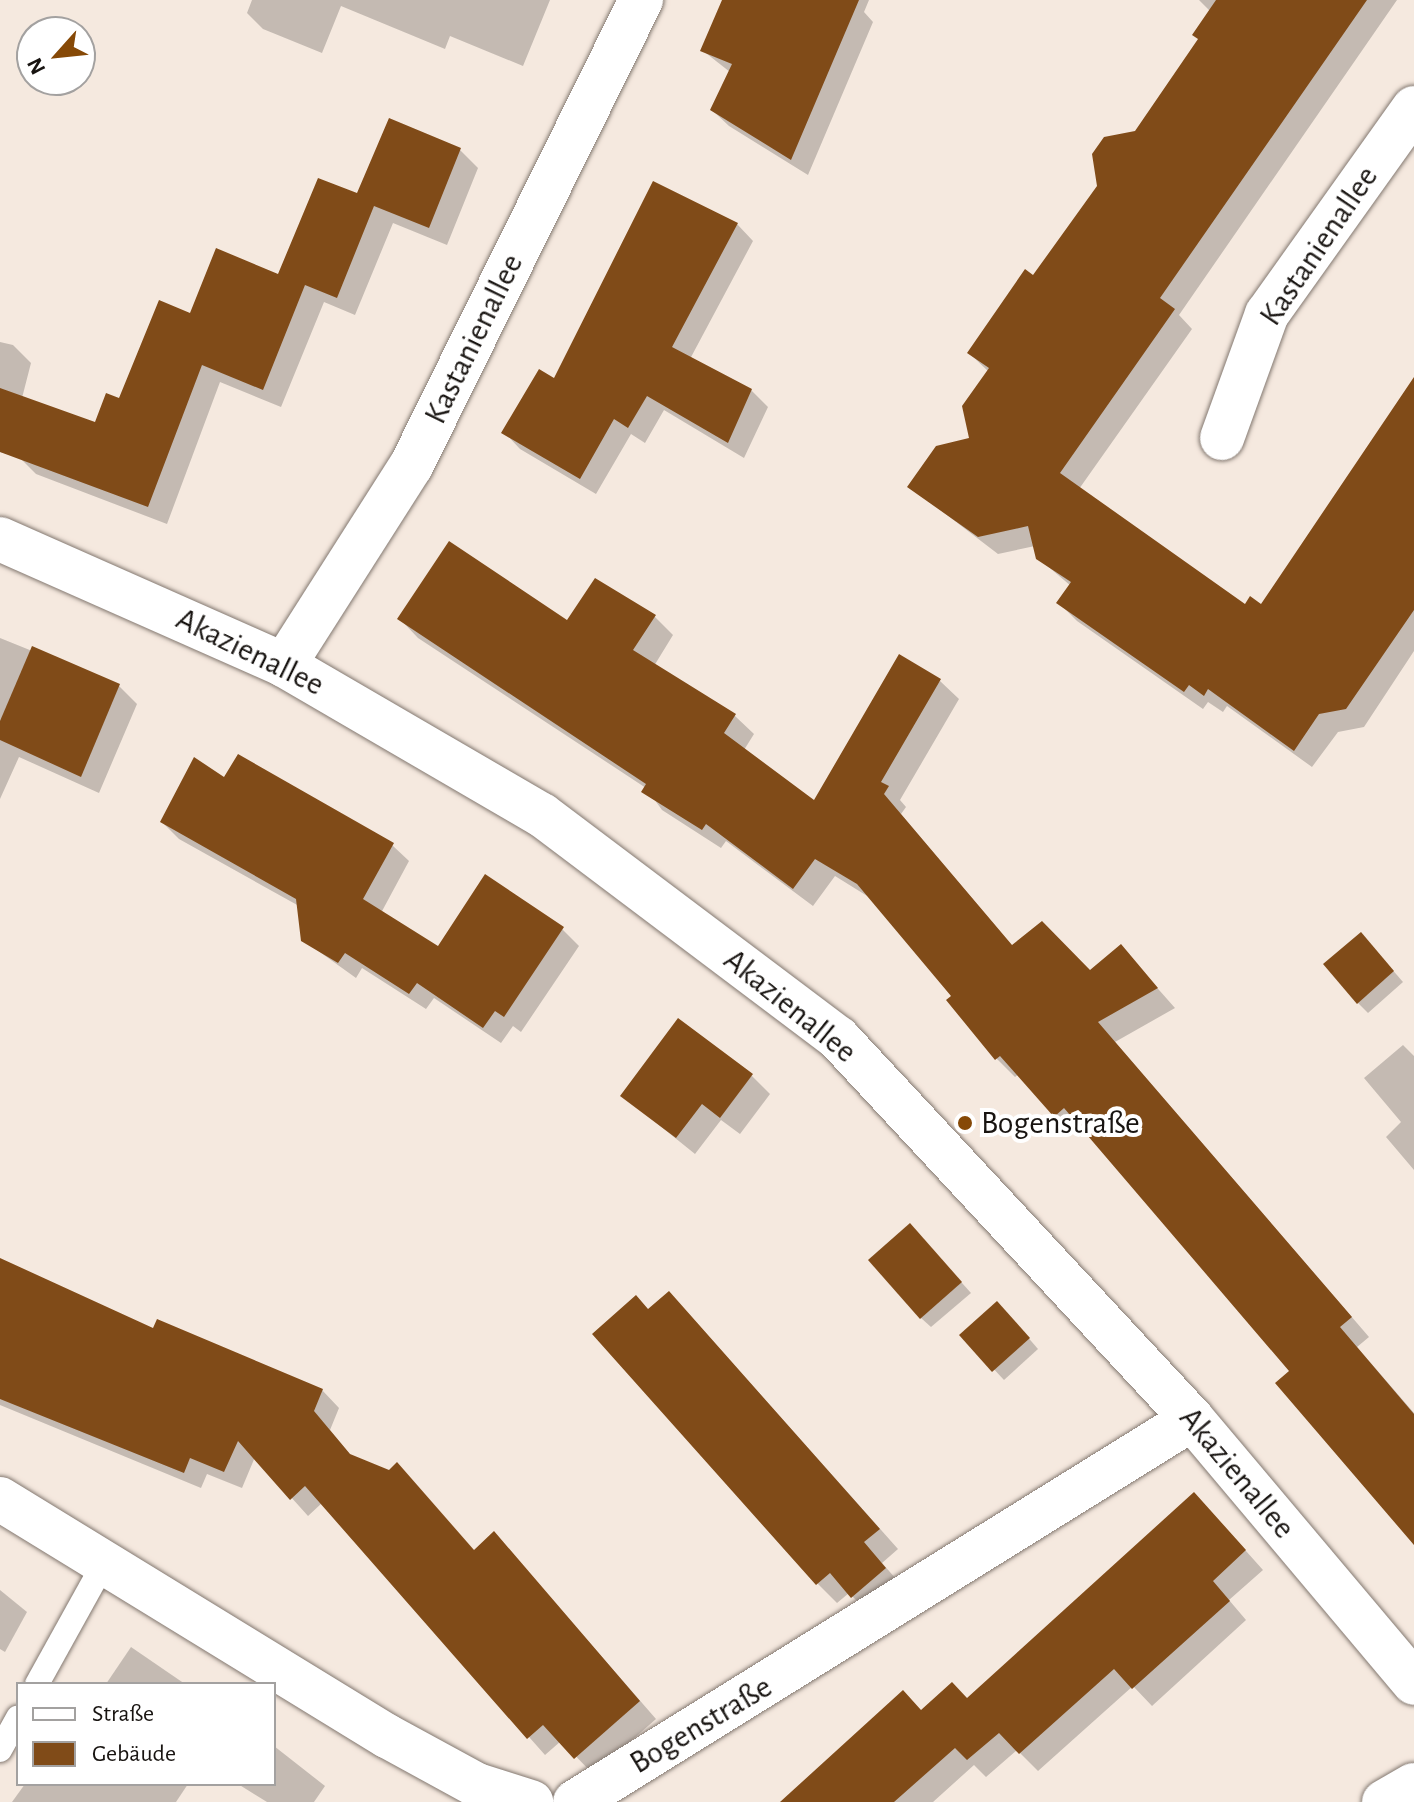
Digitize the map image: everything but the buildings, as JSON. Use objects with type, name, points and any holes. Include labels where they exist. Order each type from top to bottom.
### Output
[{"type":"street","name":"Kastanienallee","points":[[284,665],[411,466],[641,0]]},
{"type":"street","name":"Kastanienallee","points":[[1222,438],[1267,314],[1414,108]]},
{"type":"street","name":"Akazienallee","points":[[0,539],[284,665],[542,815],[838,1038],[1192,1419],[1414,1683]]},
{"type":"street","name":"Bogenstraße","points":[[575,1802],[1192,1419]]},
{"type":"street","points":[[0,1499],[387,1736],[477,1785],[531,1802]]},
{"type":"street","points":[[1384,1802],[1414,1785]]},
{"type":"lane","points":[[38,1682],[104,1563]]},
{"type":"lane","points":[[0,1750],[16,1722]]},
{"type":"place","name":"Bogenstraße","points":[[965,1123]]}]
